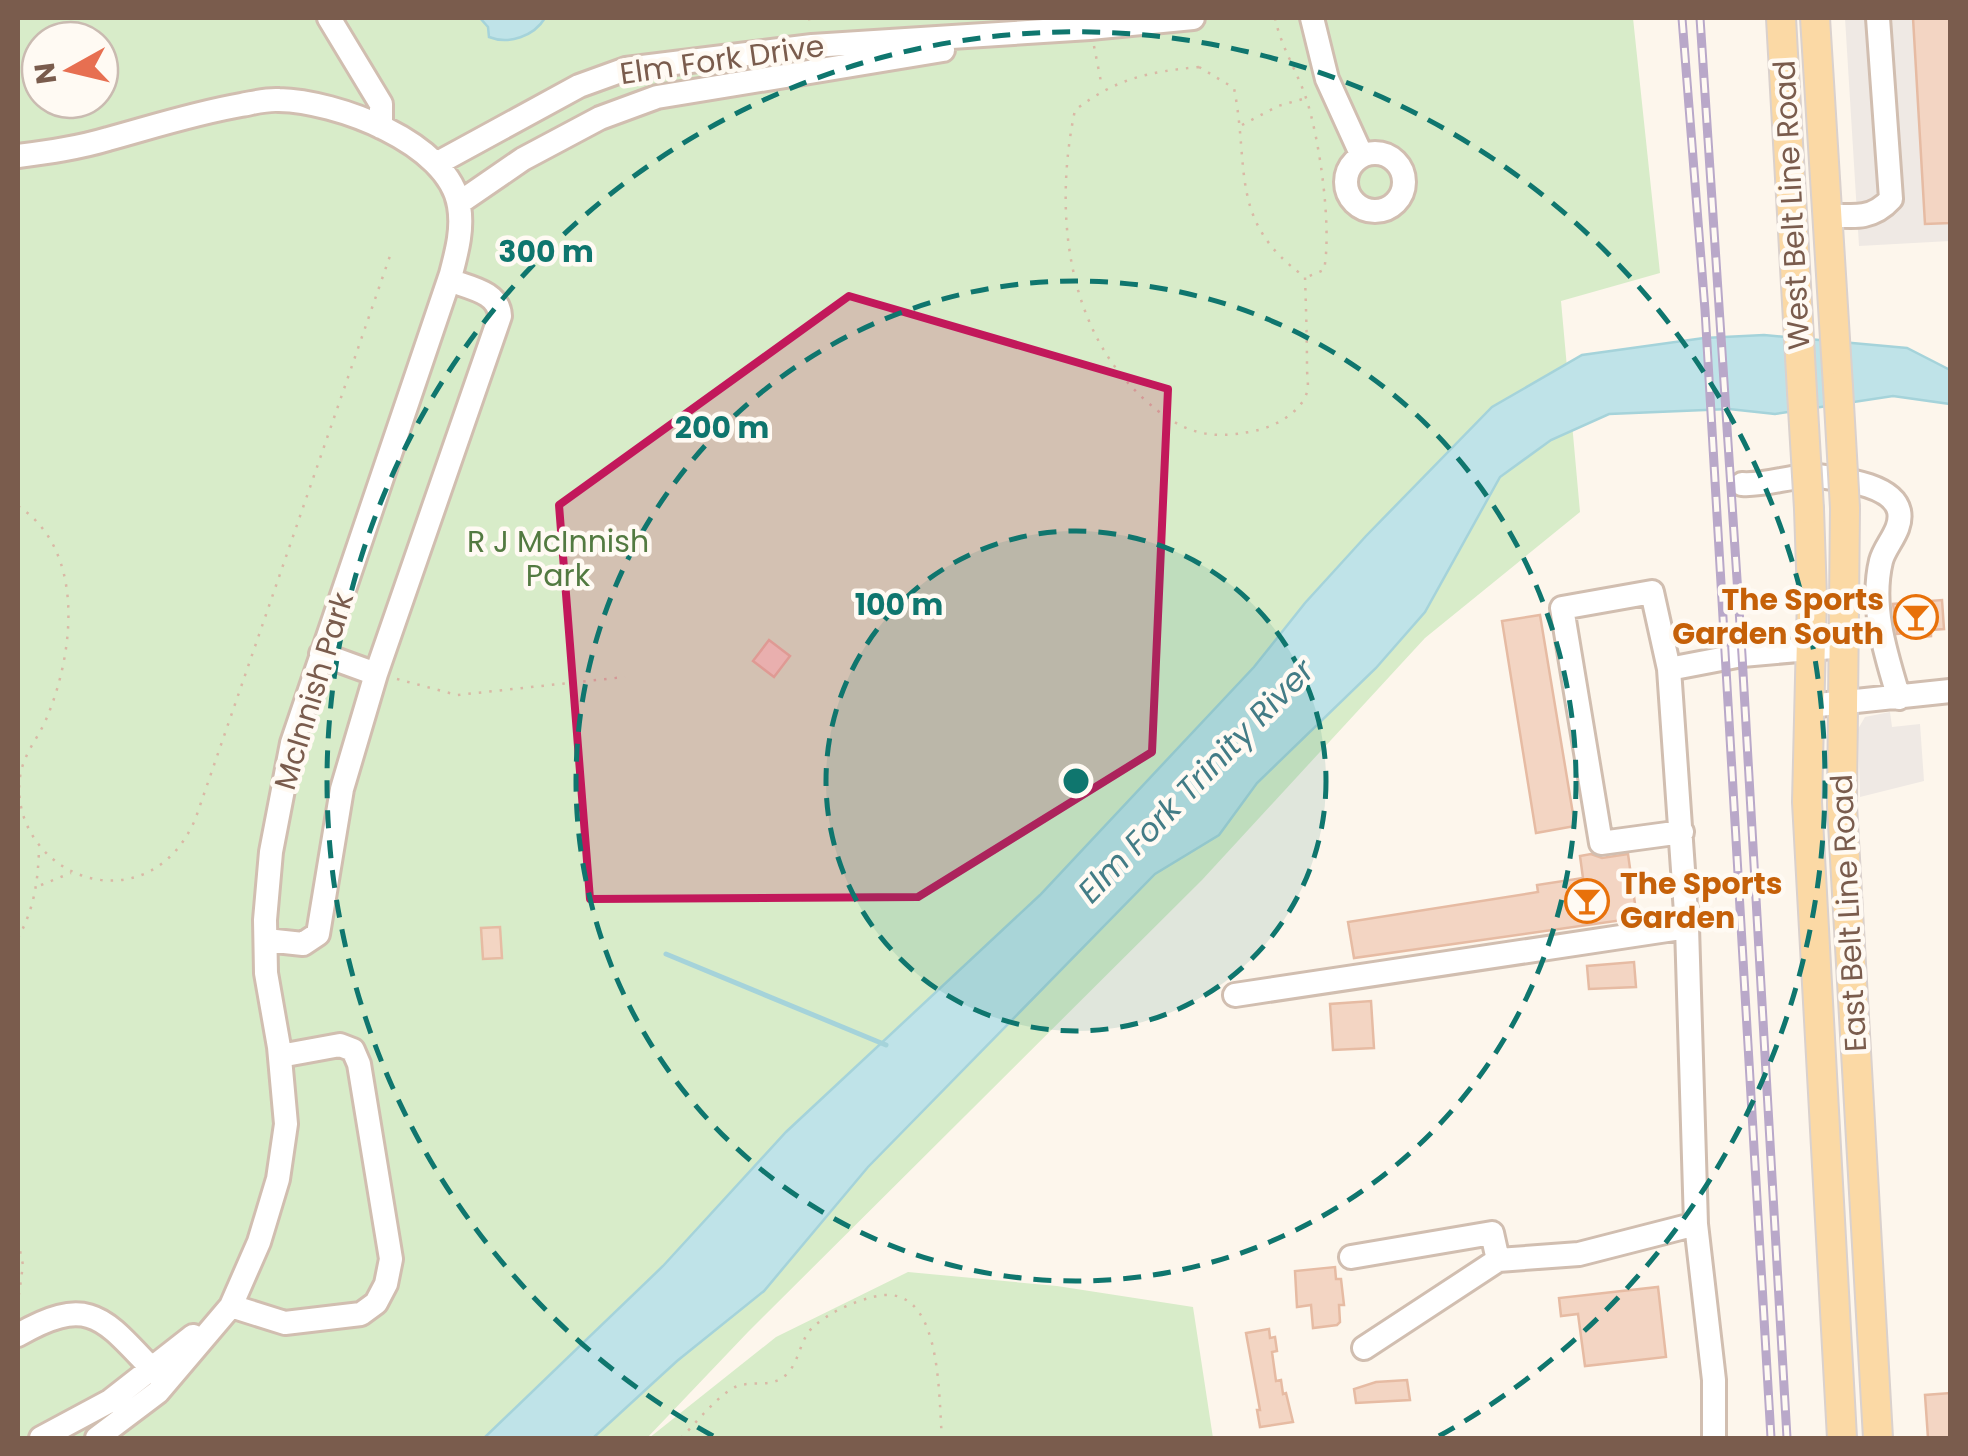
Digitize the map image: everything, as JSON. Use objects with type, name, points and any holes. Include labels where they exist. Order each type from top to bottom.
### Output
[{"type":"main road","name":"West Belt Line Road","points":[[1781,18],[1802,392]]},
{"type":"main road","name":"West Belt Line Road","points":[[1815,18],[1838,387]]},
{"type":"main road","name":"East Belt Line Road","points":[[1838,387],[1844,508],[1844,876],[1878,1438]]},
{"type":"main road","name":"East Belt Line Road","points":[[1802,392],[1809,509],[1807,802],[1842,1438]]},
{"type":"street","points":[[329,18],[381,104],[381,127]]},
{"type":"street","name":"Elm Fork Drive","points":[[436,164],[578,86],[626,69],[812,46],[1193,18]]},
{"type":"street","points":[[1312,18],[1327,79],[1362,156]]},
{"type":"street","points":[[1829,215],[1860,217],[1880,211],[1891,199],[1878,18]]},
{"type":"street","name":"Elm Fork Drive","points":[[459,203],[522,159],[600,118],[657,97],[816,68],[1090,28]]},
{"type":"street","points":[[18,156],[103,141],[197,113],[276,100],[302,102],[381,127],[417,146],[448,179],[459,203]]},
{"type":"street","name":"McInnish Park","points":[[97,1438],[232,1306],[259,1242],[278,1179],[286,1124],[280,1056],[266,974],[271,852],[292,743],[450,280],[460,240],[459,203]]},
{"type":"street","points":[[266,940],[303,944],[318,934],[342,789],[376,674],[500,316],[500,306],[492,296],[450,280]]},
{"type":"street","points":[[1742,484],[1762,486],[1788,478],[1822,476],[1868,486],[1890,498],[1898,508],[1896,530],[1882,558],[1880,591],[1883,646],[1899,698]]},
{"type":"street","points":[[1682,832],[1601,843],[1562,608],[1652,592],[1669,668],[1682,832],[1688,926],[1696,1224],[1714,1380],[1714,1438]]},
{"type":"street","points":[[1669,668],[1742,655],[1844,646]]},
{"type":"street","points":[[321,654],[376,674]]},
{"type":"street","points":[[1808,706],[1950,691]]},
{"type":"street","points":[[1236,995],[1688,926]]},
{"type":"street","points":[[232,1306],[285,1323],[362,1314],[376,1303],[386,1284],[391,1259],[353,1050],[340,1045],[280,1056]]},
{"type":"street","points":[[1364,1348],[1498,1260],[1579,1254],[1696,1224]]},
{"type":"street","points":[[1352,1257],[1492,1234],[1498,1260]]},
{"type":"street","points":[[18,1335],[46,1318],[76,1312],[107,1324],[159,1376]]},
{"type":"street","name":"McInnish Park","points":[[40,1438],[159,1376]]},
{"type":"path","points":[[1276,18],[1278,33],[1306,98],[1316,141],[1328,247],[1324,270],[1306,277]]},
{"type":"path","points":[[1090,28],[1102,89]]},
{"type":"path","points":[[1199,67],[1234,88],[1241,126],[1245,200],[1263,238],[1286,264],[1306,277],[1307,392],[1289,417],[1260,430],[1213,438],[1162,416],[1124,382],[1093,338],[1074,277],[1066,214],[1065,157],[1074,110],[1102,89],[1146,72],[1199,67]]},
{"type":"path","points":[[1241,126],[1278,106],[1306,98]]},
{"type":"path","points":[[18,506],[45,532],[58,554],[67,594],[64,656],[50,708],[24,760],[20,776],[22,809],[39,846],[54,862],[72,872],[108,881],[137,876],[166,861],[188,835],[392,250]]},
{"type":"path","points":[[376,674],[457,695],[625,677]]},
{"type":"path","points":[[18,938],[38,886],[39,846]]},
{"type":"path","points":[[38,886],[72,872]]},
{"type":"path","points":[[18,1240],[24,1266],[18,1301]]},
{"type":"path","points":[[681,1438],[730,1390],[746,1383],[777,1382],[790,1372],[809,1331],[827,1316],[860,1300],[887,1293],[904,1296],[931,1331],[942,1438]]},
{"type":"highlighted area","points":[[849,296],[1168,389],[1152,752],[918,897],[590,899],[559,505]]},
{"type":"shaded area","points":[[1845,18],[1950,18],[1950,241],[1859,246]]},
{"type":"shaded area","points":[[1890,712],[1892,727],[1920,724],[1924,781],[1860,797],[1858,729],[1865,717]]},
{"type":"green space","name":"R J McInnish Park","points":[[18,18],[1633,18],[1660,273],[1561,301],[1580,512],[1425,638],[1202,880],[748,1332],[647,1438],[18,1438]]},
{"type":"green space","points":[[908,1272],[1057,1286],[1193,1307],[1213,1438],[649,1438],[776,1337]]},
{"type":"water","points":[[480,18],[545,18],[528,34],[505,40],[489,37],[488,27]]},
{"type":"water","name":"Elm Fork Trinity River","points":[[1764,335],[1907,348],[1950,370],[1950,404],[1893,396],[1775,414],[1729,409],[1609,414],[1551,440],[1500,477],[1425,612],[1376,668],[1257,783],[1219,835],[1155,874],[868,1167],[764,1291],[677,1361],[593,1438],[484,1438],[663,1266],[786,1132],[1040,895],[1254,667],[1366,536],[1492,407],[1582,355],[1704,338]]},
{"type":"building","points":[[1913,18],[1950,18],[1950,223],[1925,224]]},
{"type":"building","name":"The Sports Garden South","points":[[1942,600],[1944,629],[1931,630],[1931,636],[1911,638],[1910,633],[1897,634],[1893,604]]},
{"type":"building","points":[[1540,615],[1575,826],[1536,833],[1502,621]]},
{"type":"building","points":[[769,640],[790,656],[774,677],[753,661]]},
{"type":"building","points":[[1628,854],[1637,918],[1354,958],[1348,922],[1538,892],[1537,885],[1583,878],[1580,856],[1602,858]]},
{"type":"building","points":[[500,927],[502,958],[483,959],[481,928]]},
{"type":"building","points":[[1634,962],[1636,987],[1589,989],[1587,966]]},
{"type":"building","points":[[1371,1001],[1374,1048],[1333,1050],[1330,1004]]},
{"type":"building","points":[[1335,1267],[1336,1279],[1341,1279],[1344,1305],[1339,1305],[1340,1322],[1313,1328],[1311,1305],[1297,1307],[1295,1271]]},
{"type":"building","points":[[1658,1287],[1666,1357],[1585,1366],[1578,1314],[1561,1316],[1559,1298]]},
{"type":"building","points":[[1269,1329],[1277,1351],[1272,1352],[1276,1381],[1281,1380],[1293,1422],[1260,1427],[1246,1333]]},
{"type":"building","points":[[1407,1380],[1410,1400],[1356,1403],[1354,1389],[1376,1382]]},
{"type":"building","points":[[1950,1393],[1950,1438],[1928,1438],[1925,1395]]},
{"type":"waterway","points":[[666,954],[886,1045]]},
{"type":"railway","points":[[1682,18],[1705,310],[1771,1438]]},
{"type":"railway","points":[[1700,18],[1787,1438]]},
{"type":"place","name":"The Sports Garden South","points":[[1916,617]]},
{"type":"place","name":"The Sports Garden","points":[[1587,901]]}]
